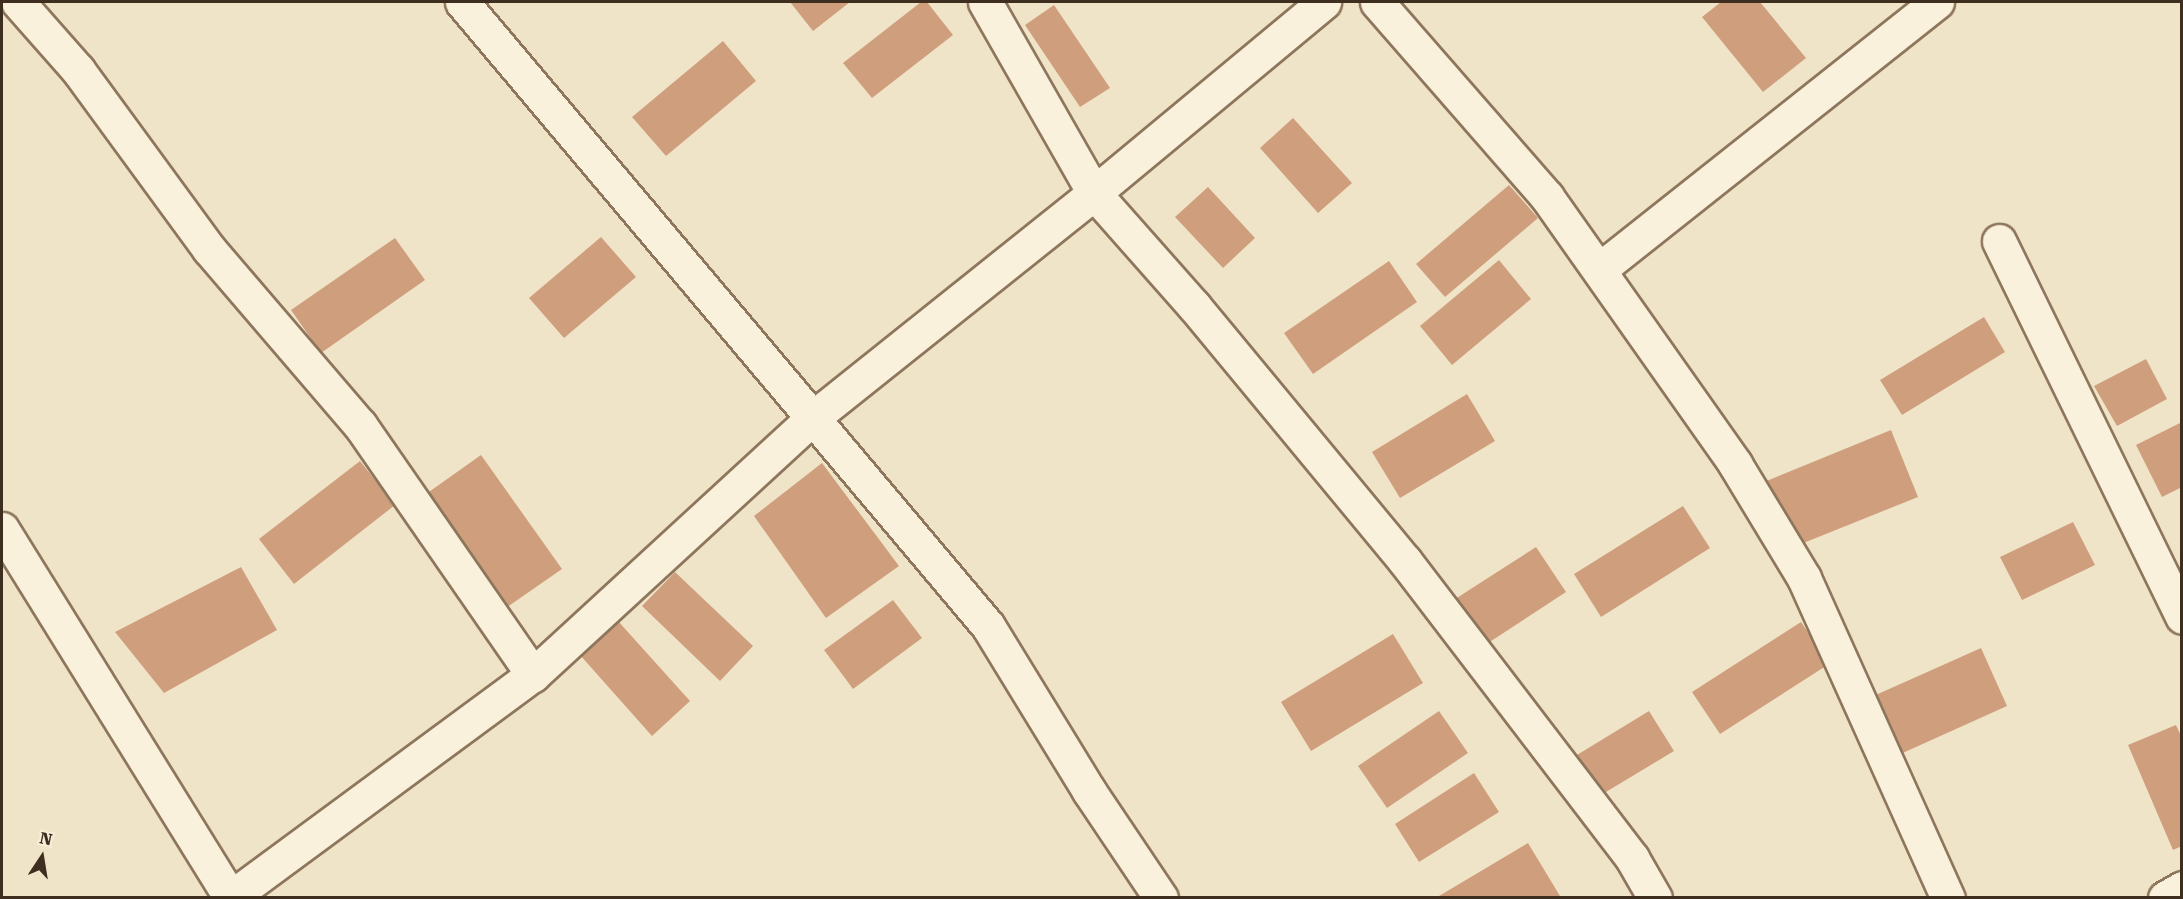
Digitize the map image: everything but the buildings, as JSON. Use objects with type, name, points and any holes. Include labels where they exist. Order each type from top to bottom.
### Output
[{"type":"street","points":[[18,2],[78,70],[209,249],[360,425],[533,675]]},
{"type":"street","points":[[462,2],[815,416],[988,626],[1089,791],[1161,897]]},
{"type":"street","points":[[985,2],[1094,193],[1194,306],[1405,561],[1632,858],[1655,897]]},
{"type":"street","points":[[2,528],[230,897],[533,675],[815,416],[1094,193],[1324,2]]},
{"type":"street","points":[[1377,2],[1547,197],[1600,269],[1735,464],[1804,578],[1948,897]]},
{"type":"street","points":[[1600,269],[1937,2]]},
{"type":"street","points":[[1999,241],[2181,617]]},
{"type":"street","points":[[2165,897],[2181,888]]}]
